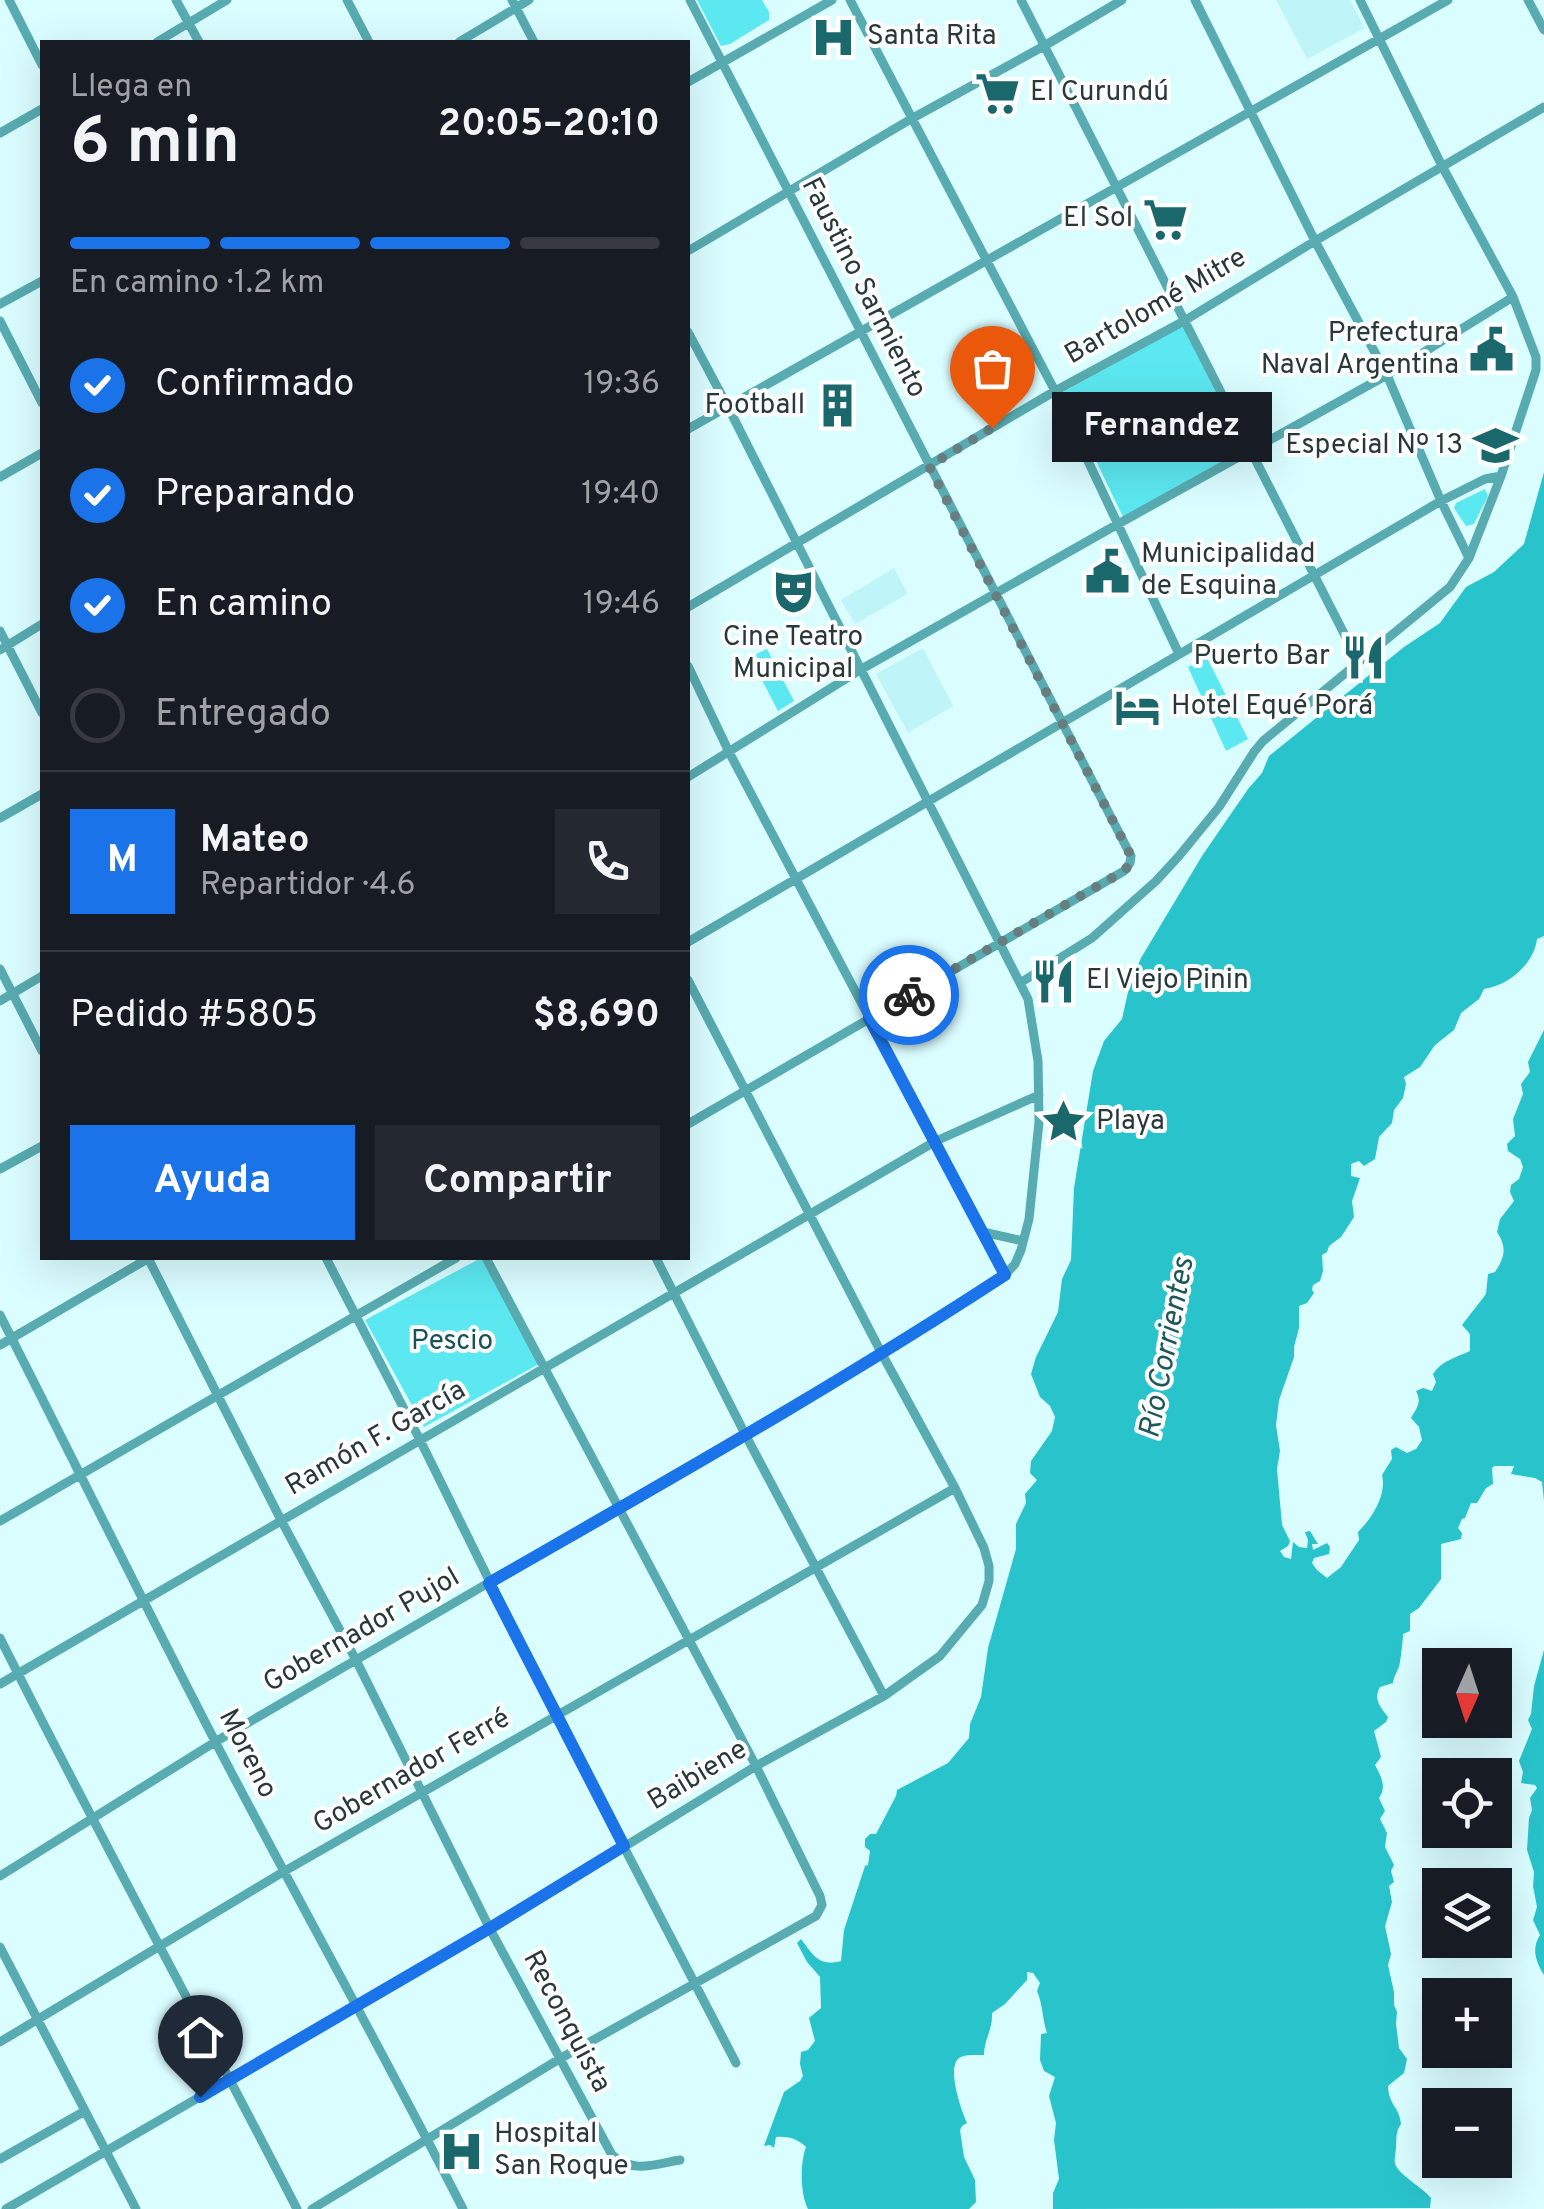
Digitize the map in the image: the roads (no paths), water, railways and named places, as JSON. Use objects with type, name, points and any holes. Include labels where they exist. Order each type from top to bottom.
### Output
[{"type":"street","points":[[9,0],[40,62]]},
{"type":"street","points":[[176,0],[198,40]]},
{"type":"street","points":[[161,40],[228,0]]},
{"type":"street","points":[[347,0],[369,40]]},
{"type":"street","points":[[462,40],[514,4],[529,0]]},
{"type":"street","name":"Faustino Sarmiento","points":[[690,0],[1131,856],[1124,871],[1000,943]]},
{"type":"street","points":[[690,81],[832,0]]},
{"type":"street","points":[[850,0],[1055,391],[1179,654]]},
{"type":"street","points":[[1021,0],[1358,661]]},
{"type":"street","points":[[690,251],[911,119],[1122,0]]},
{"type":"street","points":[[1195,0],[1387,376],[1470,558]]},
{"type":"street","points":[[1020,984],[1092,938],[1156,881],[1219,807],[1264,741],[1450,588],[1470,558],[1501,476],[1536,370],[1536,357],[1512,297],[1360,0]]},
{"type":"street","points":[[690,429],[1448,0]]},
{"type":"street","points":[[1528,0],[1544,30]]},
{"type":"street","points":[[514,4],[533,40]]},
{"type":"street","name":"Bartolomé Mitre","points":[[690,605],[1055,391],[1184,321],[1544,107]]},
{"type":"street","points":[[0,133],[40,110]]},
{"type":"street","points":[[0,304],[40,283]]},
{"type":"street","points":[[690,776],[860,670],[1387,376],[1512,297]]},
{"type":"street","points":[[0,321],[40,399]]},
{"type":"street","points":[[690,336],[1028,1000],[1034,1028],[1039,1122],[1029,1219],[1014,1264],[1005,1275],[729,752],[690,670]]},
{"type":"street","points":[[0,477],[40,454]]},
{"type":"street","points":[[690,941],[1441,501],[1485,479],[1501,476]]},
{"type":"street","points":[[4,647],[40,625]]},
{"type":"street","points":[[0,631],[4,647],[40,710]]},
{"type":"street","points":[[0,818],[40,795]]},
{"type":"street","points":[[690,1123],[1000,943]]},
{"type":"street","points":[[0,968],[40,1047]]},
{"type":"street","points":[[0,1001],[40,977]]},
{"type":"street","points":[[690,984],[955,1488]]},
{"type":"street","name":"Ramón F. García","points":[[0,1684],[936,1141],[1039,1095]]},
{"type":"street","points":[[0,1169],[40,1147]]},
{"type":"street","points":[[983,1232],[1023,1240]]},
{"type":"street","points":[[0,1345],[145,1260]]},
{"type":"street","name":"Reconquista","points":[[149,1260],[490,1928],[612,2155],[624,2165],[638,2167],[680,2160]]},
{"type":"street","points":[[327,1260],[736,2063]]},
{"type":"street","points":[[0,1521],[452,1260]]},
{"type":"street","points":[[312,2209],[561,2058],[816,1916],[822,1905],[756,1766],[487,1260]]},
{"type":"street","points":[[657,1260],[884,1696]]},
{"type":"street","name":"Gobernador Pujol","points":[[0,1876],[216,1742],[746,1436],[1005,1275]]},
{"type":"street","name":"Moreno","points":[[0,1314],[283,1872],[357,2004],[463,2209]]},
{"type":"street","name":"Gobernador Ferré","points":[[0,2042],[283,1872],[955,1488]]},
{"type":"street","name":"Baibiene","points":[[6,2209],[490,1928],[756,1766],[884,1696],[940,1656],[982,1604],[987,1592],[989,1566],[984,1548],[955,1488]]},
{"type":"street","points":[[0,1638],[298,2209]]},
{"type":"street","points":[[2,1954],[136,2209]]},
{"type":"street","points":[[0,2159],[85,2111]]},
{"type":"water","name":"Río Corrientes","points":[[1544,472],[1544,936],[1537,939],[1525,965],[1502,983],[1484,989],[1479,999],[1461,1013],[1454,1030],[1435,1045],[1420,1067],[1404,1077],[1403,1098],[1394,1110],[1392,1123],[1379,1137],[1375,1159],[1364,1166],[1359,1161],[1351,1164],[1351,1176],[1360,1178],[1352,1201],[1354,1217],[1322,1255],[1320,1281],[1313,1285],[1314,1293],[1307,1303],[1299,1306],[1294,1357],[1279,1400],[1276,1425],[1282,1525],[1290,1541],[1280,1551],[1291,1559],[1293,1542],[1307,1548],[1305,1532],[1310,1531],[1318,1544],[1312,1544],[1313,1550],[1327,1543],[1330,1547],[1329,1554],[1314,1558],[1312,1563],[1327,1578],[1341,1567],[1359,1540],[1358,1532],[1377,1506],[1382,1475],[1392,1459],[1391,1450],[1396,1447],[1407,1453],[1422,1440],[1419,1427],[1411,1418],[1419,1402],[1416,1391],[1432,1391],[1436,1370],[1470,1351],[1470,1334],[1462,1325],[1486,1294],[1488,1274],[1495,1272],[1503,1257],[1497,1232],[1500,1219],[1514,1201],[1511,1185],[1519,1179],[1523,1167],[1520,1159],[1508,1151],[1507,1144],[1515,1136],[1513,1119],[1523,1094],[1521,1084],[1530,1072],[1528,1062],[1544,1030],[1544,1501],[1542,1482],[1511,1474],[1514,1466],[1492,1468],[1493,1484],[1477,1503],[1471,1503],[1458,1528],[1461,1539],[1441,1544],[1441,1579],[1410,1614],[1410,1631],[1403,1634],[1393,1683],[1380,1687],[1377,1695],[1388,1717],[1374,1731],[1381,1757],[1375,1765],[1383,1786],[1379,1798],[1385,1811],[1380,1819],[1387,1833],[1385,1847],[1394,1865],[1394,1882],[1389,1886],[1392,1902],[1385,1926],[1391,1954],[1388,1965],[1399,2048],[1407,2059],[1404,2073],[1388,2086],[1401,2124],[1395,2163],[1431,2198],[1430,2208],[1053,2209],[1053,2193],[1059,2179],[1056,2123],[1049,2096],[1055,2077],[1044,2071],[1040,2060],[1041,2034],[1047,2033],[1037,1991],[1040,1983],[1033,1973],[1027,1972],[1027,1980],[992,2013],[984,2055],[964,2056],[955,2063],[956,2090],[967,2123],[960,2130],[964,2157],[975,2180],[976,2202],[969,2209],[808,2209],[802,2178],[806,2147],[780,2137],[776,2137],[774,2148],[764,2146],[784,2092],[803,2076],[801,2052],[815,2041],[809,2018],[821,2008],[820,1977],[797,1943],[801,1939],[822,1961],[841,1961],[844,1930],[868,1865],[870,1851],[865,1847],[865,1839],[876,1834],[897,1790],[948,1763],[969,1738],[981,1697],[988,1648],[1016,1549],[1016,1524],[1026,1503],[1025,1494],[1037,1480],[1030,1473],[1031,1461],[1052,1431],[1055,1417],[1040,1397],[1031,1374],[1058,1312],[1062,1279],[1071,1260],[1074,1188],[1093,1071],[1104,1041],[1122,1019],[1130,983],[1141,958],[1202,856],[1262,773],[1269,756],[1404,647],[1440,623],[1466,587],[1494,572],[1524,544]]},
{"type":"water","points":[[1544,1650],[1544,1975],[1536,1955],[1540,1935],[1533,1920],[1537,1907],[1534,1872],[1527,1850],[1530,1798],[1537,1788],[1521,1783],[1519,1761],[1532,1729],[1528,1720]]},
{"type":"place","name":"Santa Rita","points":[[834,37]]},
{"type":"place","name":"El Curundú","points":[[997,93]]},
{"type":"place","name":"El Sol","points":[[1166,219]]},
{"type":"place","name":"Prefectura Naval Argentina","points":[[1492,350]]},
{"type":"place","name":"Football","points":[[838,406]]},
{"type":"place","name":"Fernandez","points":[[992,428]]},
{"type":"place","name":"Especial Nº 13","points":[[1496,446]]},
{"type":"place","name":"Municipalidad de Esquina","points":[[1108,571]]},
{"type":"place","name":"Cine Teatro Municipal","points":[[793,592]]},
{"type":"place","name":"Puerto Bar","points":[[1363,657]]},
{"type":"place","name":"Hotel Equé Porá","points":[[1138,707]]},
{"type":"place","name":"El Viejo Pinin","points":[[1053,981]]},
{"type":"place","name":"Playa","points":[[1063,1122]]},
{"type":"place","name":"Hospital San Roque","points":[[461,2151]]},
{"type":"park label","name":"Pescio","points":[[452,1342]]}]
